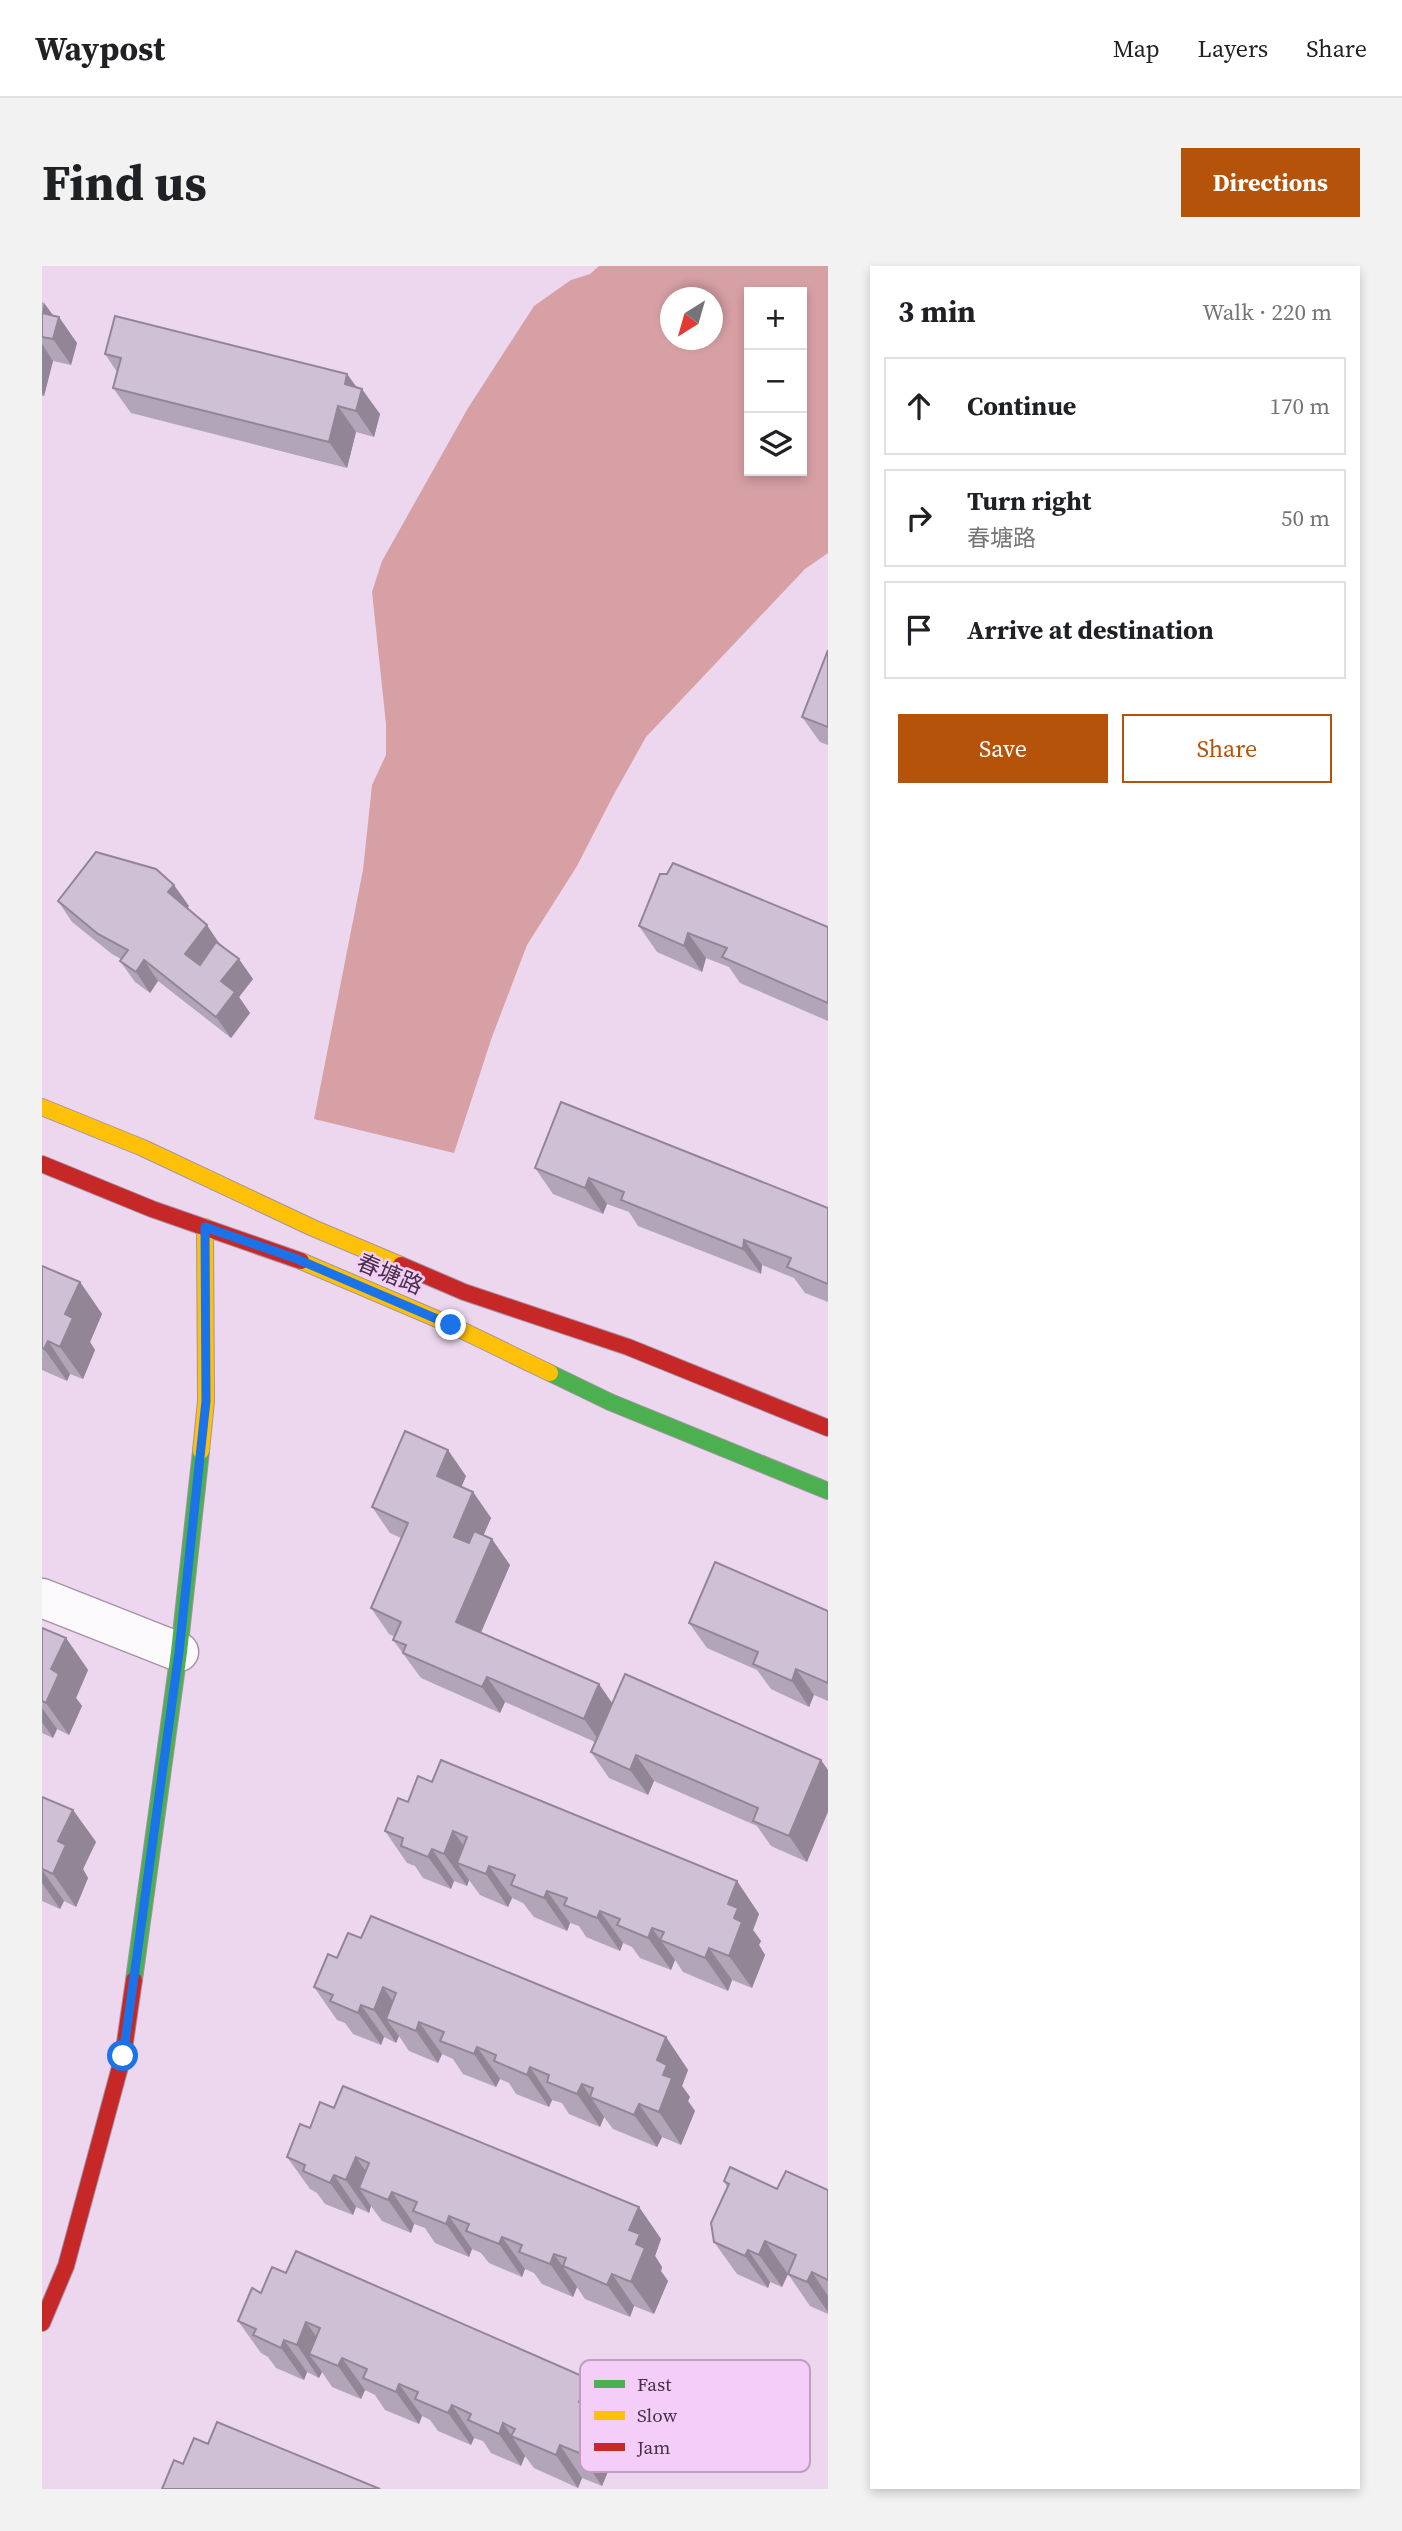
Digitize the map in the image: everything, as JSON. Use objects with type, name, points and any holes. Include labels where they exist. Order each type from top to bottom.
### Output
[{"type":"street","name":"春塘路","points":[[42,1107],[143,1148],[313,1228],[464,1292],[628,1347],[828,1428]]},
{"type":"street","name":"春塘路","points":[[42,1164],[152,1209],[297,1259],[451,1325],[610,1402],[828,1491]]},
{"type":"street","points":[[42,2323],[66,2266],[123,2056],[179,1652],[206,1401],[205,1227]]},
{"type":"street","points":[[42,1598],[179,1652]]},
{"type":"shaded area","points":[[599,266],[828,266],[828,553],[805,569],[646,737],[577,866],[527,945],[492,1037],[454,1153],[314,1119],[363,870],[372,785],[386,755],[386,724],[372,592],[382,561],[468,408],[534,306],[571,280],[590,274]]},
{"type":"building","points":[[42,313],[59,317],[53,339],[42,337]]},
{"type":"building","points":[[115,316],[347,374],[345,384],[362,389],[356,411],[338,406],[329,442],[113,388],[121,358],[105,354]]},
{"type":"building","points":[[828,650],[828,727],[802,717]]},
{"type":"building","points":[[96,852],[156,869],[174,885],[168,892],[207,925],[185,954],[200,965],[216,942],[239,959],[221,981],[235,992],[216,1017],[144,960],[136,972],[120,961],[128,950],[98,934],[58,901]]},
{"type":"building","points":[[673,863],[828,927],[828,1003],[722,957],[727,948],[688,933],[684,946],[639,926],[660,874],[667,874]]},
{"type":"building","points":[[561,1102],[828,1208],[828,1284],[787,1267],[791,1258],[744,1240],[743,1249],[621,1200],[624,1192],[589,1178],[585,1188],[535,1168]]},
{"type":"building","points":[[42,1266],[80,1282],[65,1314],[73,1318],[60,1347],[48,1341],[44,1349],[42,1348]]},
{"type":"building","points":[[405,1431],[448,1450],[437,1476],[473,1492],[454,1537],[469,1543],[474,1531],[492,1539],[456,1622],[599,1684],[584,1719],[487,1677],[482,1687],[403,1653],[406,1645],[393,1640],[401,1622],[371,1608],[408,1523],[372,1507]]},
{"type":"building","points":[[715,1562],[828,1611],[828,1683],[796,1669],[792,1681],[753,1664],[758,1652],[689,1623]]},
{"type":"building","points":[[42,1628],[66,1638],[51,1669],[59,1674],[46,1703],[42,1701]]},
{"type":"building","points":[[625,1674],[821,1760],[789,1836],[753,1821],[758,1808],[636,1755],[630,1770],[591,1752]]},
{"type":"building","points":[[441,1760],[737,1881],[728,1904],[738,1908],[734,1918],[742,1922],[729,1956],[709,1948],[705,1958],[660,1940],[664,1932],[652,1928],[648,1938],[617,1925],[620,1919],[600,1911],[597,1918],[564,1905],[567,1898],[547,1891],[544,1898],[511,1885],[515,1875],[489,1866],[486,1874],[457,1863],[467,1837],[453,1831],[444,1854],[432,1849],[428,1857],[401,1846],[403,1838],[385,1831],[398,1798],[408,1802],[418,1776],[432,1782]]},
{"type":"building","points":[[42,1797],[73,1810],[58,1841],[66,1845],[53,1874],[42,1869]]},
{"type":"building","points":[[371,1916],[666,2037],[657,2060],[667,2065],[663,2075],[672,2078],[659,2112],[639,2104],[634,2115],[590,2097],[593,2088],[582,2084],[577,2094],[547,2082],[549,2075],[530,2067],[527,2075],[494,2061],[496,2055],[477,2047],[474,2054],[440,2041],[444,2032],[419,2022],[416,2031],[386,2019],[396,1993],[383,1987],[374,2010],[361,2005],[358,2013],[330,2001],[333,1995],[314,1987],[328,1954],[337,1958],[348,1933],[361,1938]]},
{"type":"building","points":[[343,2086],[639,2207],[629,2230],[640,2234],[636,2244],[645,2248],[631,2282],[612,2274],[607,2285],[563,2266],[566,2258],[554,2254],[550,2264],[519,2252],[522,2245],[502,2237],[499,2244],[466,2231],[469,2224],[449,2216],[446,2224],[413,2211],[417,2202],[392,2192],[388,2200],[359,2188],[369,2163],[356,2157],[346,2180],[334,2175],[330,2183],[303,2171],[305,2165],[287,2157],[300,2124],[310,2128],[320,2102],[334,2108]]},
{"type":"building","points":[[730,2167],[777,2189],[786,2171],[828,2190],[828,2280],[812,2272],[807,2282],[788,2274],[796,2255],[765,2241],[759,2255],[748,2250],[745,2256],[714,2242],[711,2223],[729,2184],[724,2181]]},
{"type":"building","points":[[296,2251],[580,2375],[579,2453],[560,2445],[556,2455],[511,2436],[515,2429],[503,2423],[499,2434],[468,2420],[471,2414],[452,2405],[448,2413],[415,2399],[418,2392],[399,2384],[396,2392],[363,2378],[367,2369],[342,2358],[338,2366],[309,2354],[320,2328],[306,2322],[297,2345],[284,2340],[281,2348],[253,2335],[256,2329],[238,2321],[252,2288],[261,2293],[272,2267],[286,2273]]},
{"type":"building","points":[[217,2422],[380,2489],[162,2489],[174,2460],[183,2464],[194,2438],[208,2444]]},
{"type":"traffic: fast","points":[[550,1373],[610,1402],[828,1491]]},
{"type":"traffic: fast","points":[[134,1980],[179,1652],[201,1451]]},
{"type":"traffic: slow","points":[[42,1107],[143,1148],[313,1228],[401,1265]]},
{"type":"traffic: slow","points":[[201,1451],[206,1401],[205,1227]]},
{"type":"traffic: slow","points":[[301,1261],[451,1325],[550,1373]]},
{"type":"traffic: jam","points":[[42,1164],[152,1209],[301,1261]]},
{"type":"traffic: jam","points":[[401,1265],[464,1292],[628,1347],[828,1428]]},
{"type":"traffic: jam","points":[[42,2323],[66,2266],[123,2056],[134,1980]]},
{"type":"route","points":[[123,2056],[179,1652],[206,1401],[205,1227],[297,1259],[451,1325]]}]
